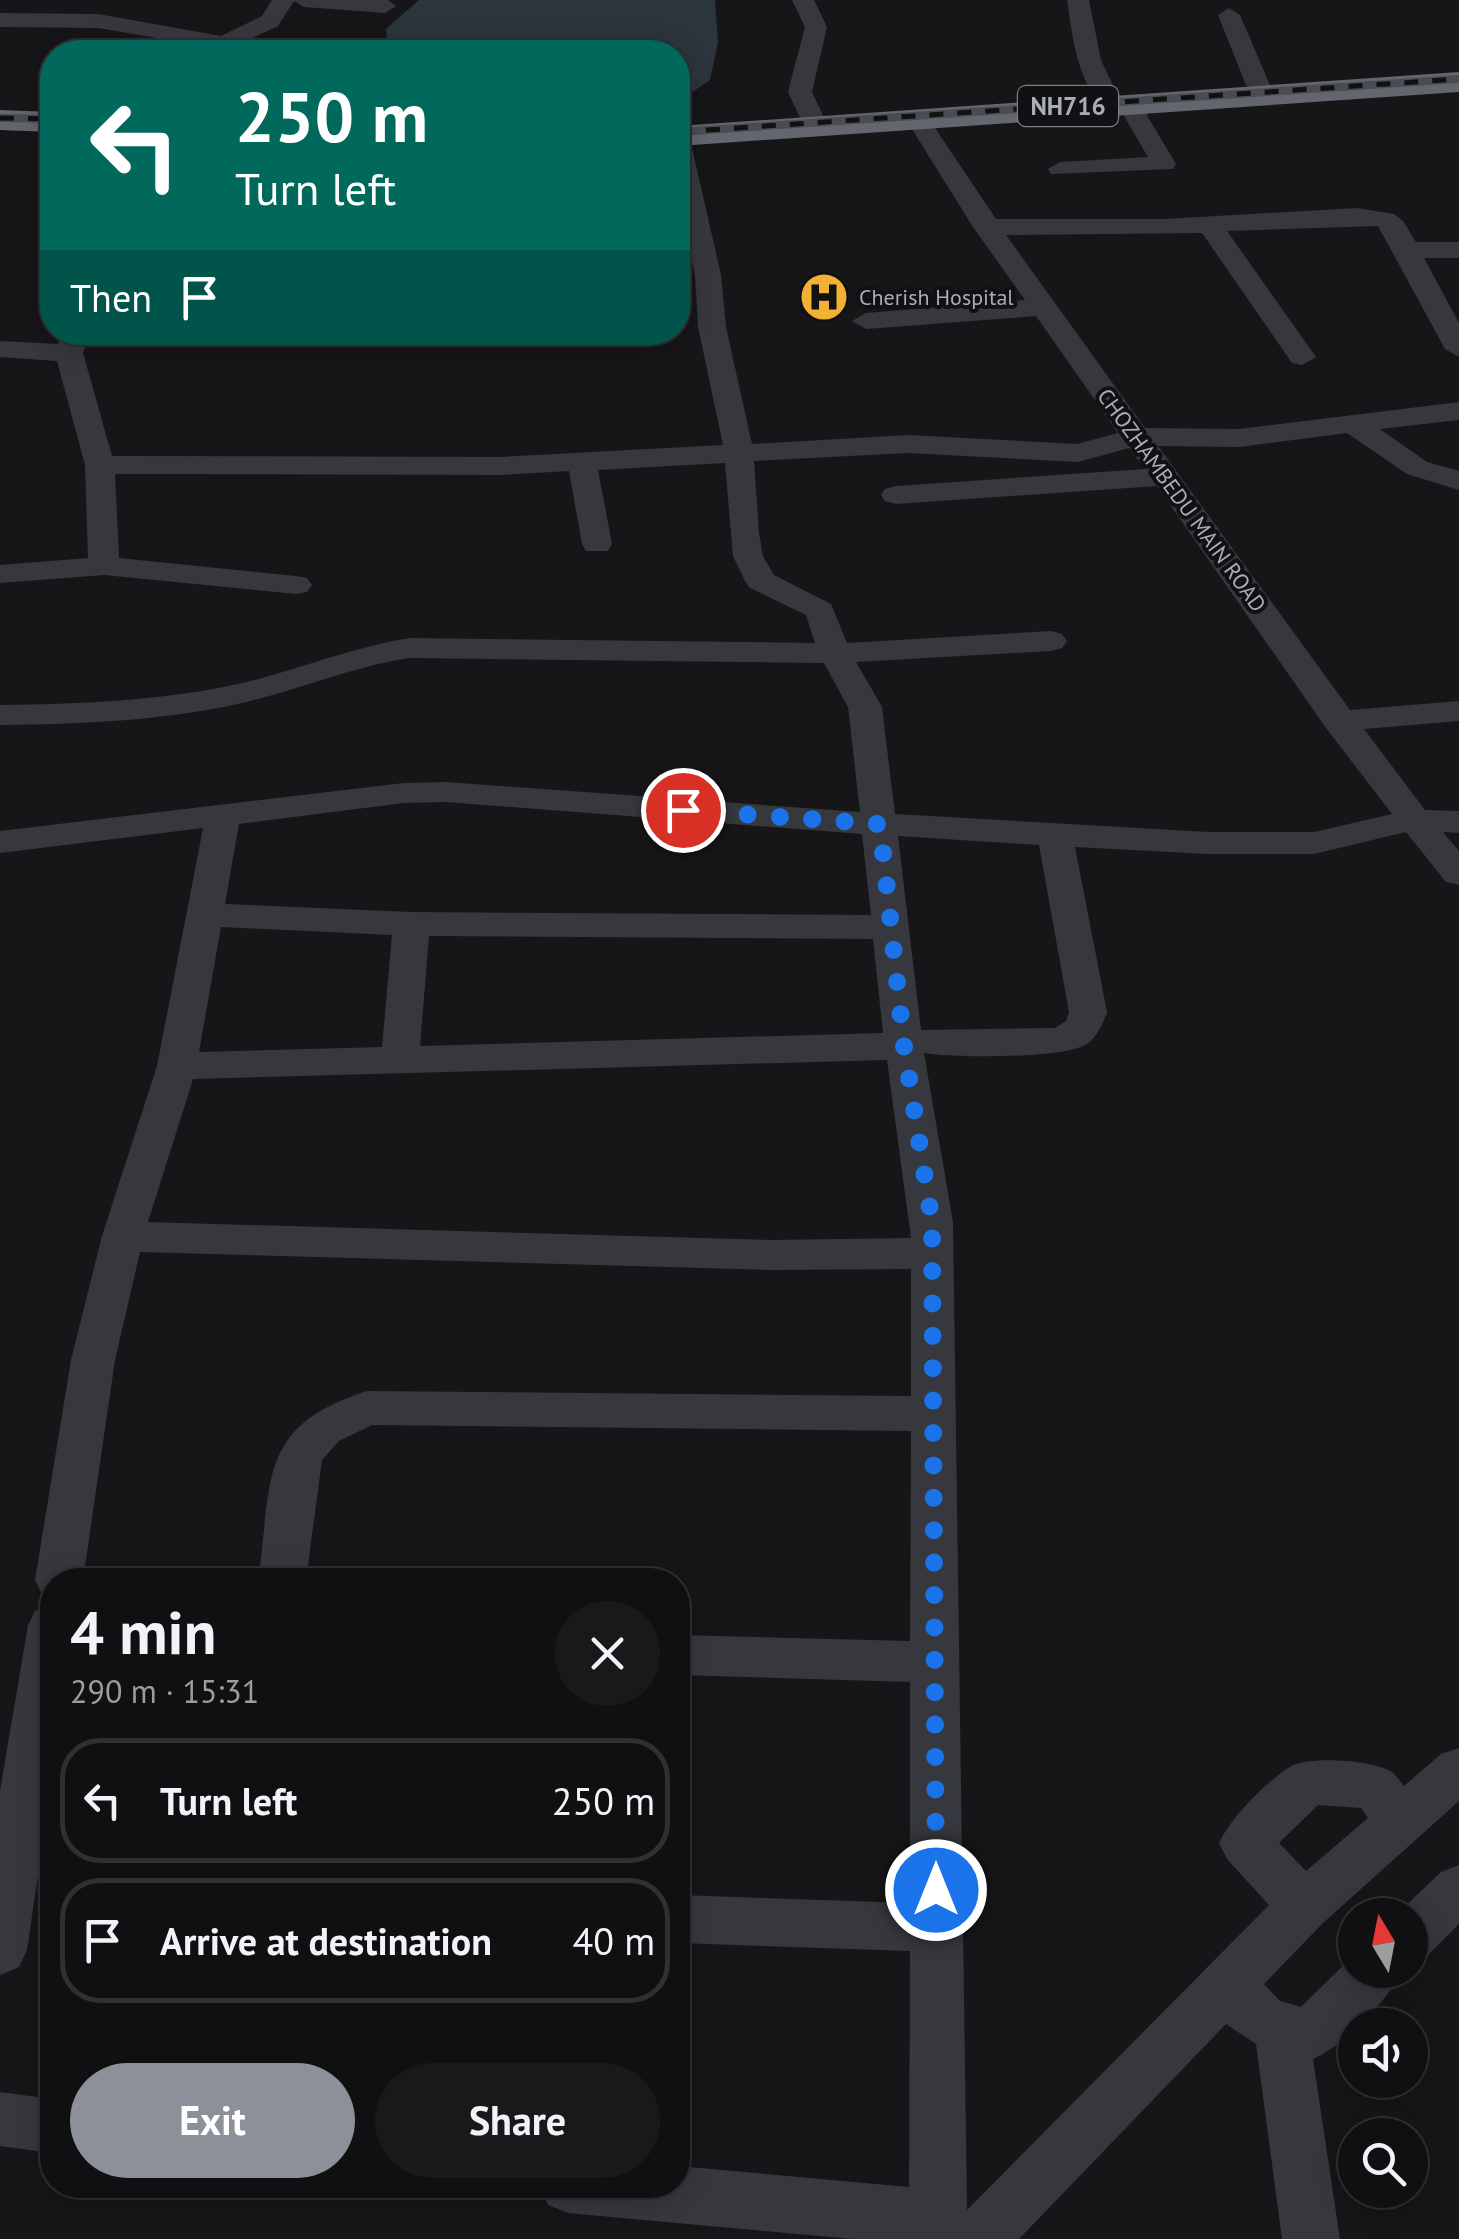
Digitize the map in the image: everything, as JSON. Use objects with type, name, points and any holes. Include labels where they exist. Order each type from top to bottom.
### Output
[{"type":"highway","name":"NH716","points":[[1166,95],[1258,85],[1459,73]]},
{"type":"highway","name":"NH716","points":[[690,136],[813,121],[1117,98],[1459,82]]},
{"type":"highway","name":"NH716","points":[[690,126],[917,118],[1117,98]]},
{"type":"highway","points":[[0,110],[40,112]]},
{"type":"highway","points":[[0,120],[40,122]]},
{"type":"street","points":[[236,40],[270,21],[284,0]]},
{"type":"street","points":[[304,0],[385,6]]},
{"type":"street","points":[[802,0],[816,27],[800,92],[813,121]]},
{"type":"street","points":[[1060,169],[1164,164],[1089,60],[1078,0]]},
{"type":"street","points":[[0,20],[34,10],[98,21],[178,26],[206,40]]},
{"type":"street","points":[[1228,15],[1258,85]]},
{"type":"street","name":"CHOZHAMBEDU MAIN ROAD","points":[[917,118],[986,227],[1338,721],[1459,874]]},
{"type":"street","points":[[690,192],[708,275],[712,327],[739,453],[748,556],[761,582],[820,611],[835,653],[865,707],[889,927],[917,1044],[932,1222],[936,1928],[952,2232]]},
{"type":"street","points":[[986,227],[1210,224],[1369,216],[1394,226],[1459,349]]},
{"type":"street","points":[[1210,224],[1302,356]]},
{"type":"street","points":[[1408,250],[1459,250]]},
{"type":"street","points":[[866,321],[1042,307]]},
{"type":"street","points":[[0,350],[46,345]]},
{"type":"street","points":[[74,345],[100,465],[104,566]]},
{"type":"street","points":[[100,465],[300,468],[582,462],[908,444],[1078,453],[1135,437],[1239,438],[1459,411]]},
{"type":"street","points":[[1350,423],[1417,468],[1459,481]]},
{"type":"street","points":[[582,462],[597,544]]},
{"type":"street","points":[[896,495],[1164,477]]},
{"type":"street","points":[[0,574],[104,566],[296,586]]},
{"type":"street","points":[[0,715],[55,715],[193,703],[249,692],[380,651],[410,648],[835,653],[1051,641]]},
{"type":"street","points":[[1338,721],[1459,711]]},
{"type":"street","points":[[0,842],[404,792],[1208,844],[1314,843],[1413,820],[1459,822]]},
{"type":"street","points":[[61,1568],[93,1360],[124,1236],[176,1066],[223,815]]},
{"type":"street","points":[[176,1066],[1060,1041],[1075,1036],[1084,1026],[1088,1012],[1054,836]]},
{"type":"street","points":[[207,915],[411,924],[889,927]]},
{"type":"street","points":[[400,1059],[411,924]]},
{"type":"street","points":[[124,1236],[769,1254],[932,1253]]},
{"type":"street","points":[[284,1568],[300,1453],[324,1429],[367,1408],[933,1414]]},
{"type":"street","points":[[690,1655],[934,1662]]},
{"type":"street","points":[[0,1950],[13,1795],[40,1677]]},
{"type":"street","points":[[674,2198],[952,2232],[1237,1976],[1304,1906],[1459,1770]]},
{"type":"street","points":[[1304,1906],[1244,1843],[1307,1782],[1374,1787],[1402,1821]]},
{"type":"street","points":[[1428,1919],[1459,1889]]},
{"type":"street","points":[[690,1920],[936,1928]]},
{"type":"street","points":[[1237,1976],[1239,1996],[1266,2025],[1310,2034],[1357,1988]]},
{"type":"street","points":[[1281,2030],[1311,2239]]},
{"type":"street","points":[[0,2119],[40,2124]]},
{"type":"shaded area","points":[[419,0],[715,0],[718,42],[710,80],[690,93],[690,40],[387,40],[386,29]]},
{"type":"railway","points":[[690,131],[1459,79]]},
{"type":"railway","points":[[0,118],[40,119]]},
{"type":"place","name":"Cherish Hospital","points":[[824,297]]},
{"type":"route","points":[[683,810],[880,824],[904,1046],[932,1222],[936,1890]]}]
